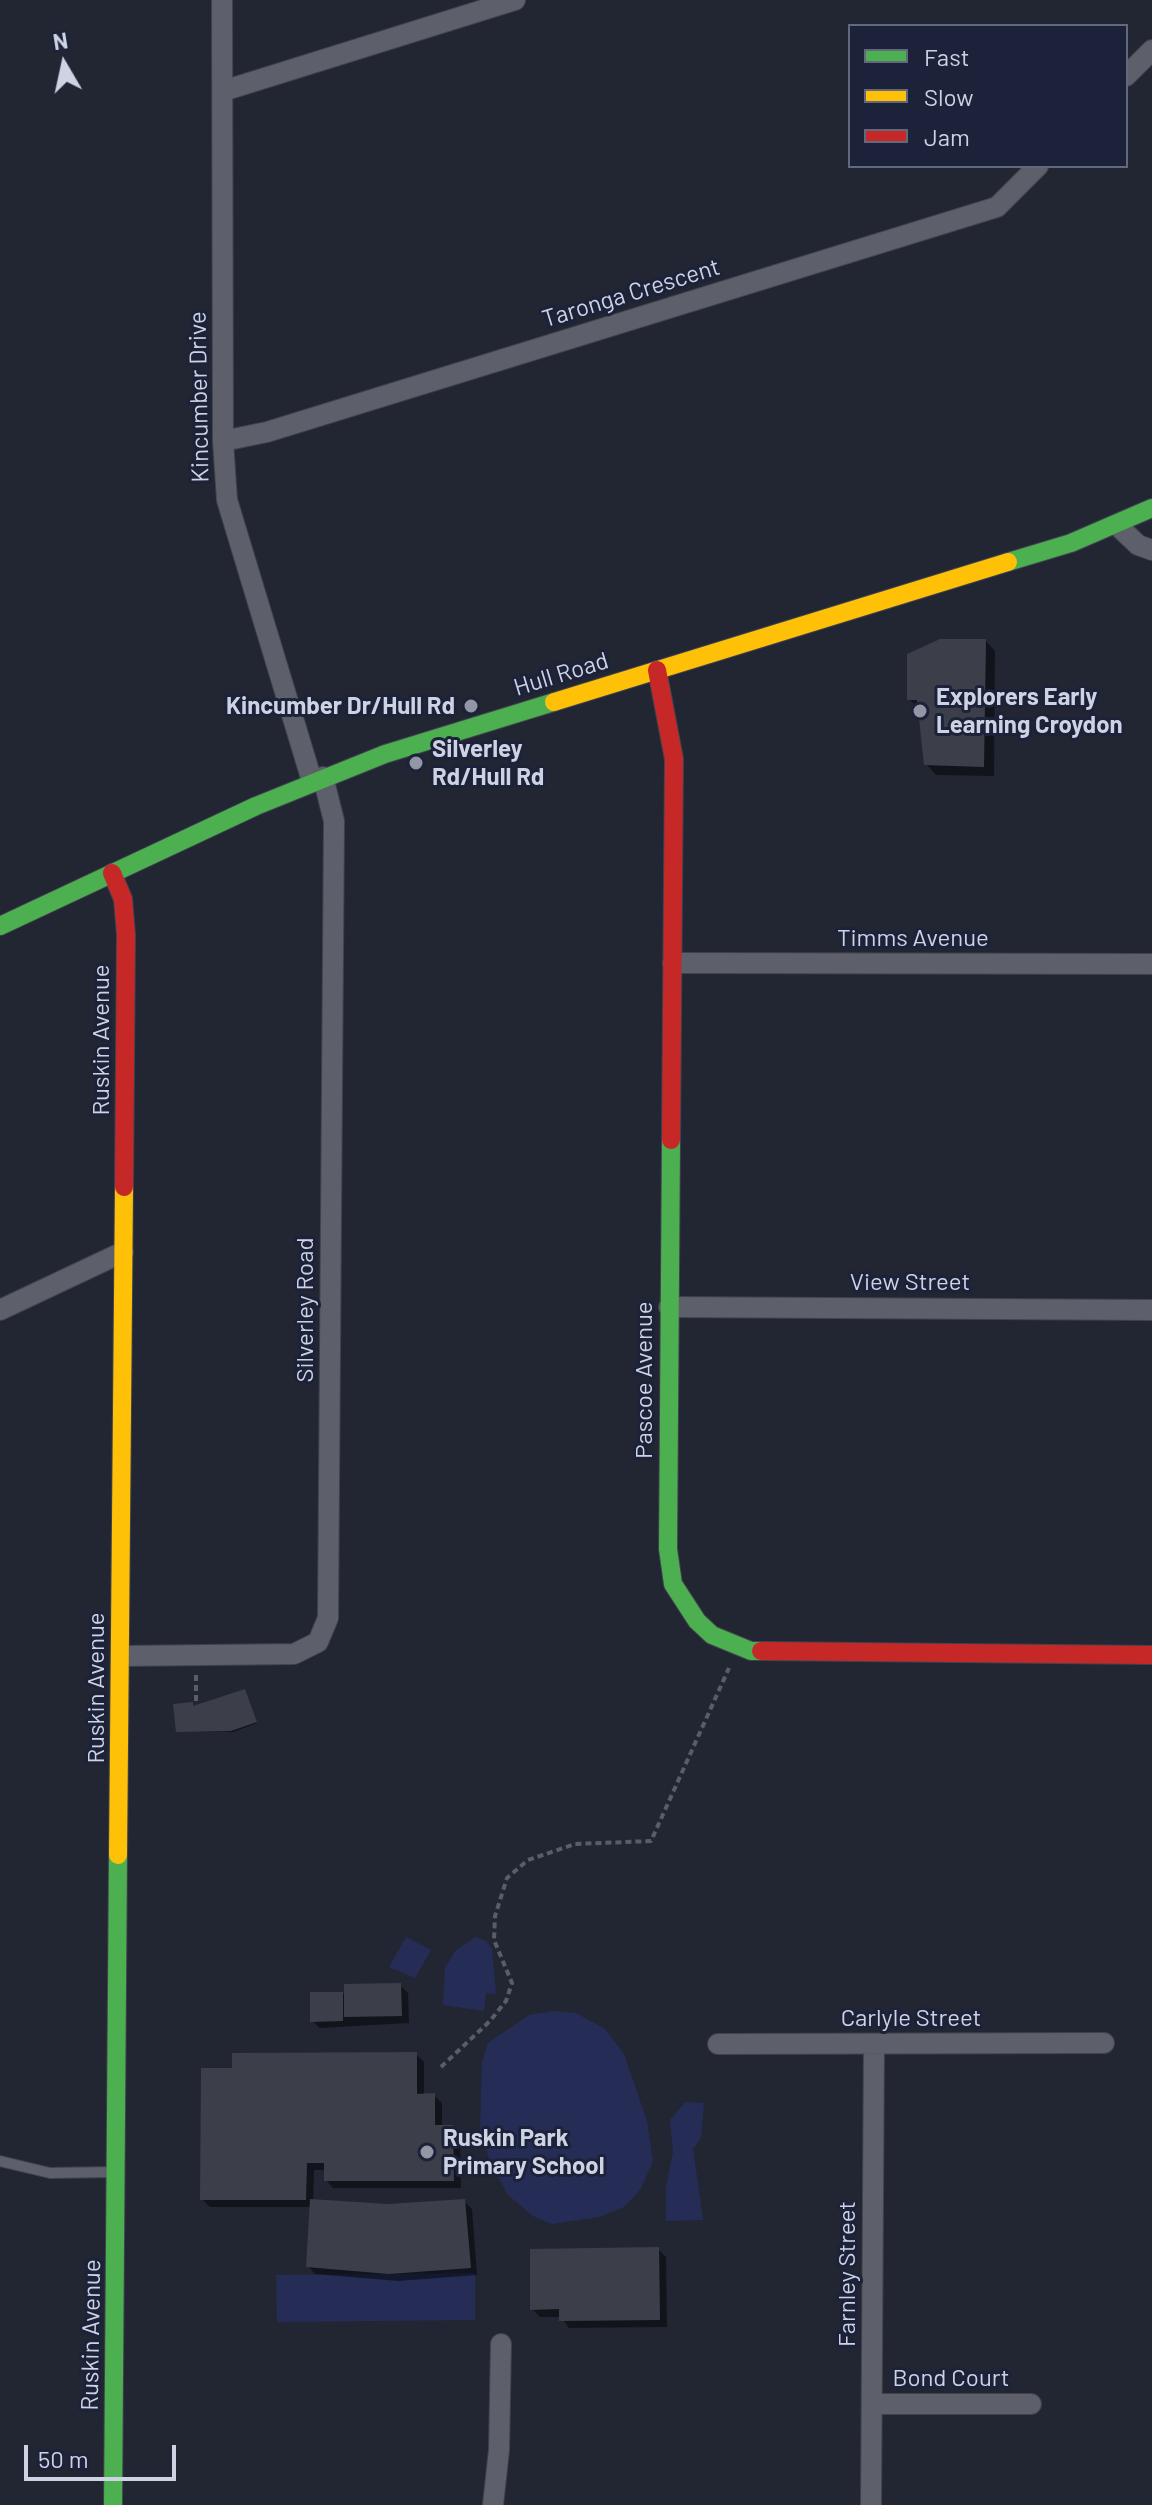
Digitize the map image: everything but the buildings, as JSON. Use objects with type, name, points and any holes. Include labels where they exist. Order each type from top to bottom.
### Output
[{"type":"street","name":"Kincumber Drive","points":[[222,0],[223,441],[227,500],[318,779]]},
{"type":"street","points":[[223,91],[515,0]]},
{"type":"street","points":[[1128,74],[1152,50]]},
{"type":"street","name":"Taronga Crescent","points":[[223,441],[267,432],[997,207],[1036,168]]},
{"type":"street","name":"Hull Road","points":[[0,926],[318,779],[385,754],[1056,548],[1118,526],[1152,508]]},
{"type":"street","points":[[1118,526],[1138,545],[1152,550]]},
{"type":"street","name":"Pascoe Avenue","points":[[657,670],[672,734],[674,759],[669,1307],[671,1574],[678,1593],[697,1621],[712,1635],[738,1647],[769,1651],[1152,1655]]},
{"type":"street","name":"Silverley Road","points":[[121,1656],[294,1654],[318,1642],[328,1618],[334,821],[318,779]]},
{"type":"street","name":"Ruskin Avenue","points":[[112,873],[125,914],[113,2505]]},
{"type":"street","name":"Timms Avenue","points":[[673,963],[1152,964]]},
{"type":"street","points":[[0,1310],[123,1252]]},
{"type":"street","name":"View Street","points":[[669,1307],[1152,1310]]},
{"type":"street","name":"Carlyle Street","points":[[718,2044],[1104,2043]]},
{"type":"street","name":"Farnley Street","points":[[871,2505],[874,2044]]},
{"type":"street","points":[[493,2505],[499,2450],[501,2344]]},
{"type":"street","name":"Bond Court","points":[[872,2404],[1031,2404]]},
{"type":"lane","points":[[0,2161],[50,2173],[116,2172]]},
{"type":"path","points":[[441,2067],[490,2021],[506,2001],[512,1983],[494,1940],[495,1916],[507,1878],[528,1860],[575,1844],[651,1841],[738,1647]]},
{"type":"path","points":[[196,1675],[196,1705]]},
{"type":"shaded area","points":[[406,1937],[431,1950],[415,1978],[389,1967]]},
{"type":"shaded area","points":[[476,1937],[486,1941],[492,1949],[496,1994],[486,1993],[484,2011],[443,2005],[445,1968],[456,1950]]},
{"type":"shaded area","points":[[555,2011],[576,2013],[605,2029],[624,2054],[647,2121],[653,2161],[640,2190],[624,2207],[599,2217],[552,2224],[533,2216],[508,2195],[491,2164],[480,2132],[482,2062],[488,2043],[529,2015]]},
{"type":"shaded area","points":[[685,2102],[704,2103],[701,2138],[693,2149],[703,2220],[666,2221],[666,2187],[673,2152],[670,2120]]},
{"type":"shaded area","points":[[475,2273],[475,2320],[277,2322],[276,2275]]},
{"type":"traffic: fast","points":[[1008,562],[1071,543],[1152,508]]},
{"type":"traffic: fast","points":[[0,926],[256,806],[385,754],[554,702]]},
{"type":"traffic: fast","points":[[671,1140],[668,1549],[673,1584],[697,1621],[712,1635],[751,1651],[761,1651]]},
{"type":"traffic: fast","points":[[113,2505],[118,1855]]},
{"type":"traffic: slow","points":[[554,702],[1008,562]]},
{"type":"traffic: slow","points":[[118,1855],[124,1187]]},
{"type":"traffic: jam","points":[[657,670],[674,759],[671,1140]]},
{"type":"traffic: jam","points":[[112,873],[123,899],[126,935],[124,1187]]},
{"type":"traffic: jam","points":[[761,1651],[1152,1655]]},
{"type":"place","name":"Kincumber Dr/Hull Rd","points":[[471,706]]},
{"type":"place","name":"Explorers Early Learning Croydon","points":[[920,711]]},
{"type":"place","name":"Silverley Rd/Hull Rd","points":[[416,763]]},
{"type":"place","name":"Ruskin Park Primary School","points":[[427,2152]]}]
